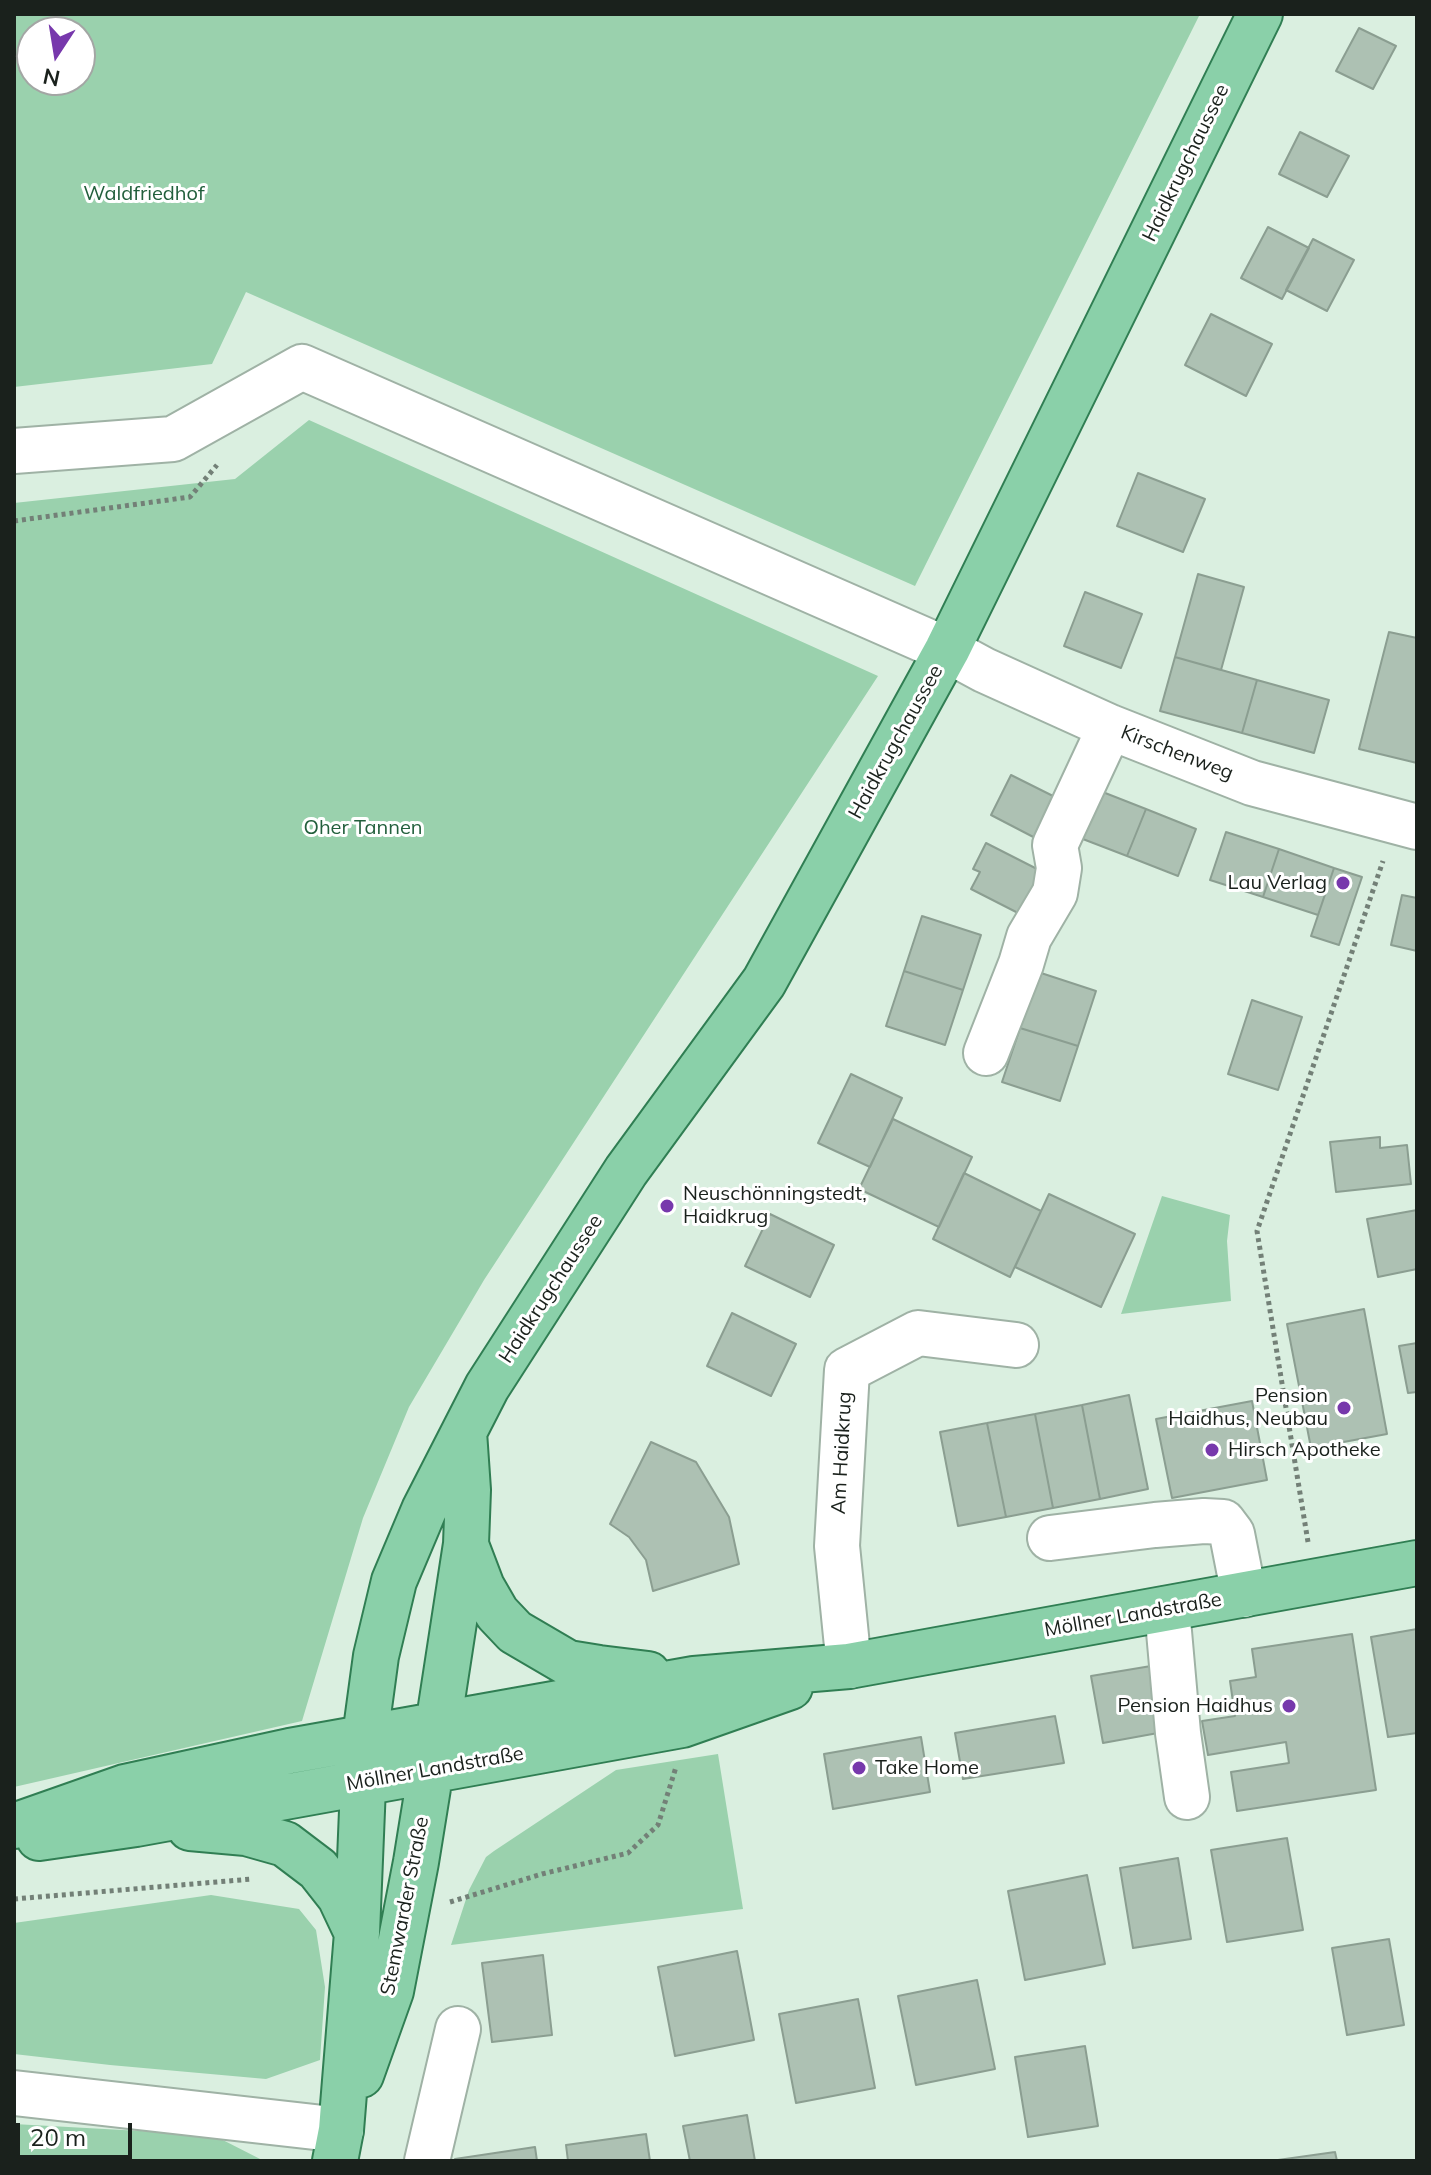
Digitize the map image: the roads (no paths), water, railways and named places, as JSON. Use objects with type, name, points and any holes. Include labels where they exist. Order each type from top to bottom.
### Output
[{"type":"main road","name":"Haidkrugchaussee","points":[[365,1737],[376,1656],[394,1581],[424,1510],[464,1431],[487,1387],[626,1171],[764,982],[947,650],[1260,14]]},
{"type":"main road","points":[[438,1726],[466,1544],[468,1490],[464,1431]]},
{"type":"main road","points":[[466,1544],[482,1587],[497,1613],[515,1632],[544,1650],[568,1663],[694,1679]]},
{"type":"main road","name":"Möllner Landstraße","points":[[14,1826],[125,1787],[290,1751],[694,1679],[849,1666],[1417,1563]]},
{"type":"main road","name":"Möllner Landstraße","points":[[14,1842],[136,1824],[682,1725],[849,1666]]},
{"type":"main road","name":"Stemwarder Straße","points":[[338,2146],[391,1991],[438,1726]]},
{"type":"main road","name":"Stemwarder Straße","points":[[338,2146],[357,1933],[365,1737]]},
{"type":"main road","points":[[136,1824],[237,1831],[285,1844],[318,1869],[340,1897],[357,1933]]},
{"type":"street","name":"Kirschenweg","points":[[14,451],[173,439],[302,367],[947,650],[1110,727],[1252,783],[1407,825]]},
{"type":"street","points":[[986,1053],[1029,937],[1055,893],[1059,868],[1055,845],[1110,727]]},
{"type":"street","name":"Am Haidkrug","points":[[849,1666],[837,1546],[847,1370],[918,1333],[1016,1345]]},
{"type":"street","points":[[1050,1538],[1179,1523],[1223,1522],[1232,1534],[1244,1595]]},
{"type":"street","points":[[1167,1609],[1187,1797]]},
{"type":"street","points":[[427,2161],[458,2029]]},
{"type":"street","points":[[14,2093],[338,2146]]},
{"type":"place","name":"Lau Verlag","points":[[1343,883]]},
{"type":"place","name":"Neuschönningstedt, Haidkrug","points":[[667,1206]]},
{"type":"place","name":"Pension Haidhus, Neubau","points":[[1344,1408]]},
{"type":"place","name":"Hirsch Apotheke","points":[[1212,1450]]},
{"type":"place","name":"Pension Haidhus","points":[[1289,1706]]},
{"type":"place","name":"Take Home","points":[[859,1768]]},
{"type":"park label","name":"Waldfriedhof","points":[[144,194]]},
{"type":"park label","name":"Oher Tannen","points":[[363,828]]}]
